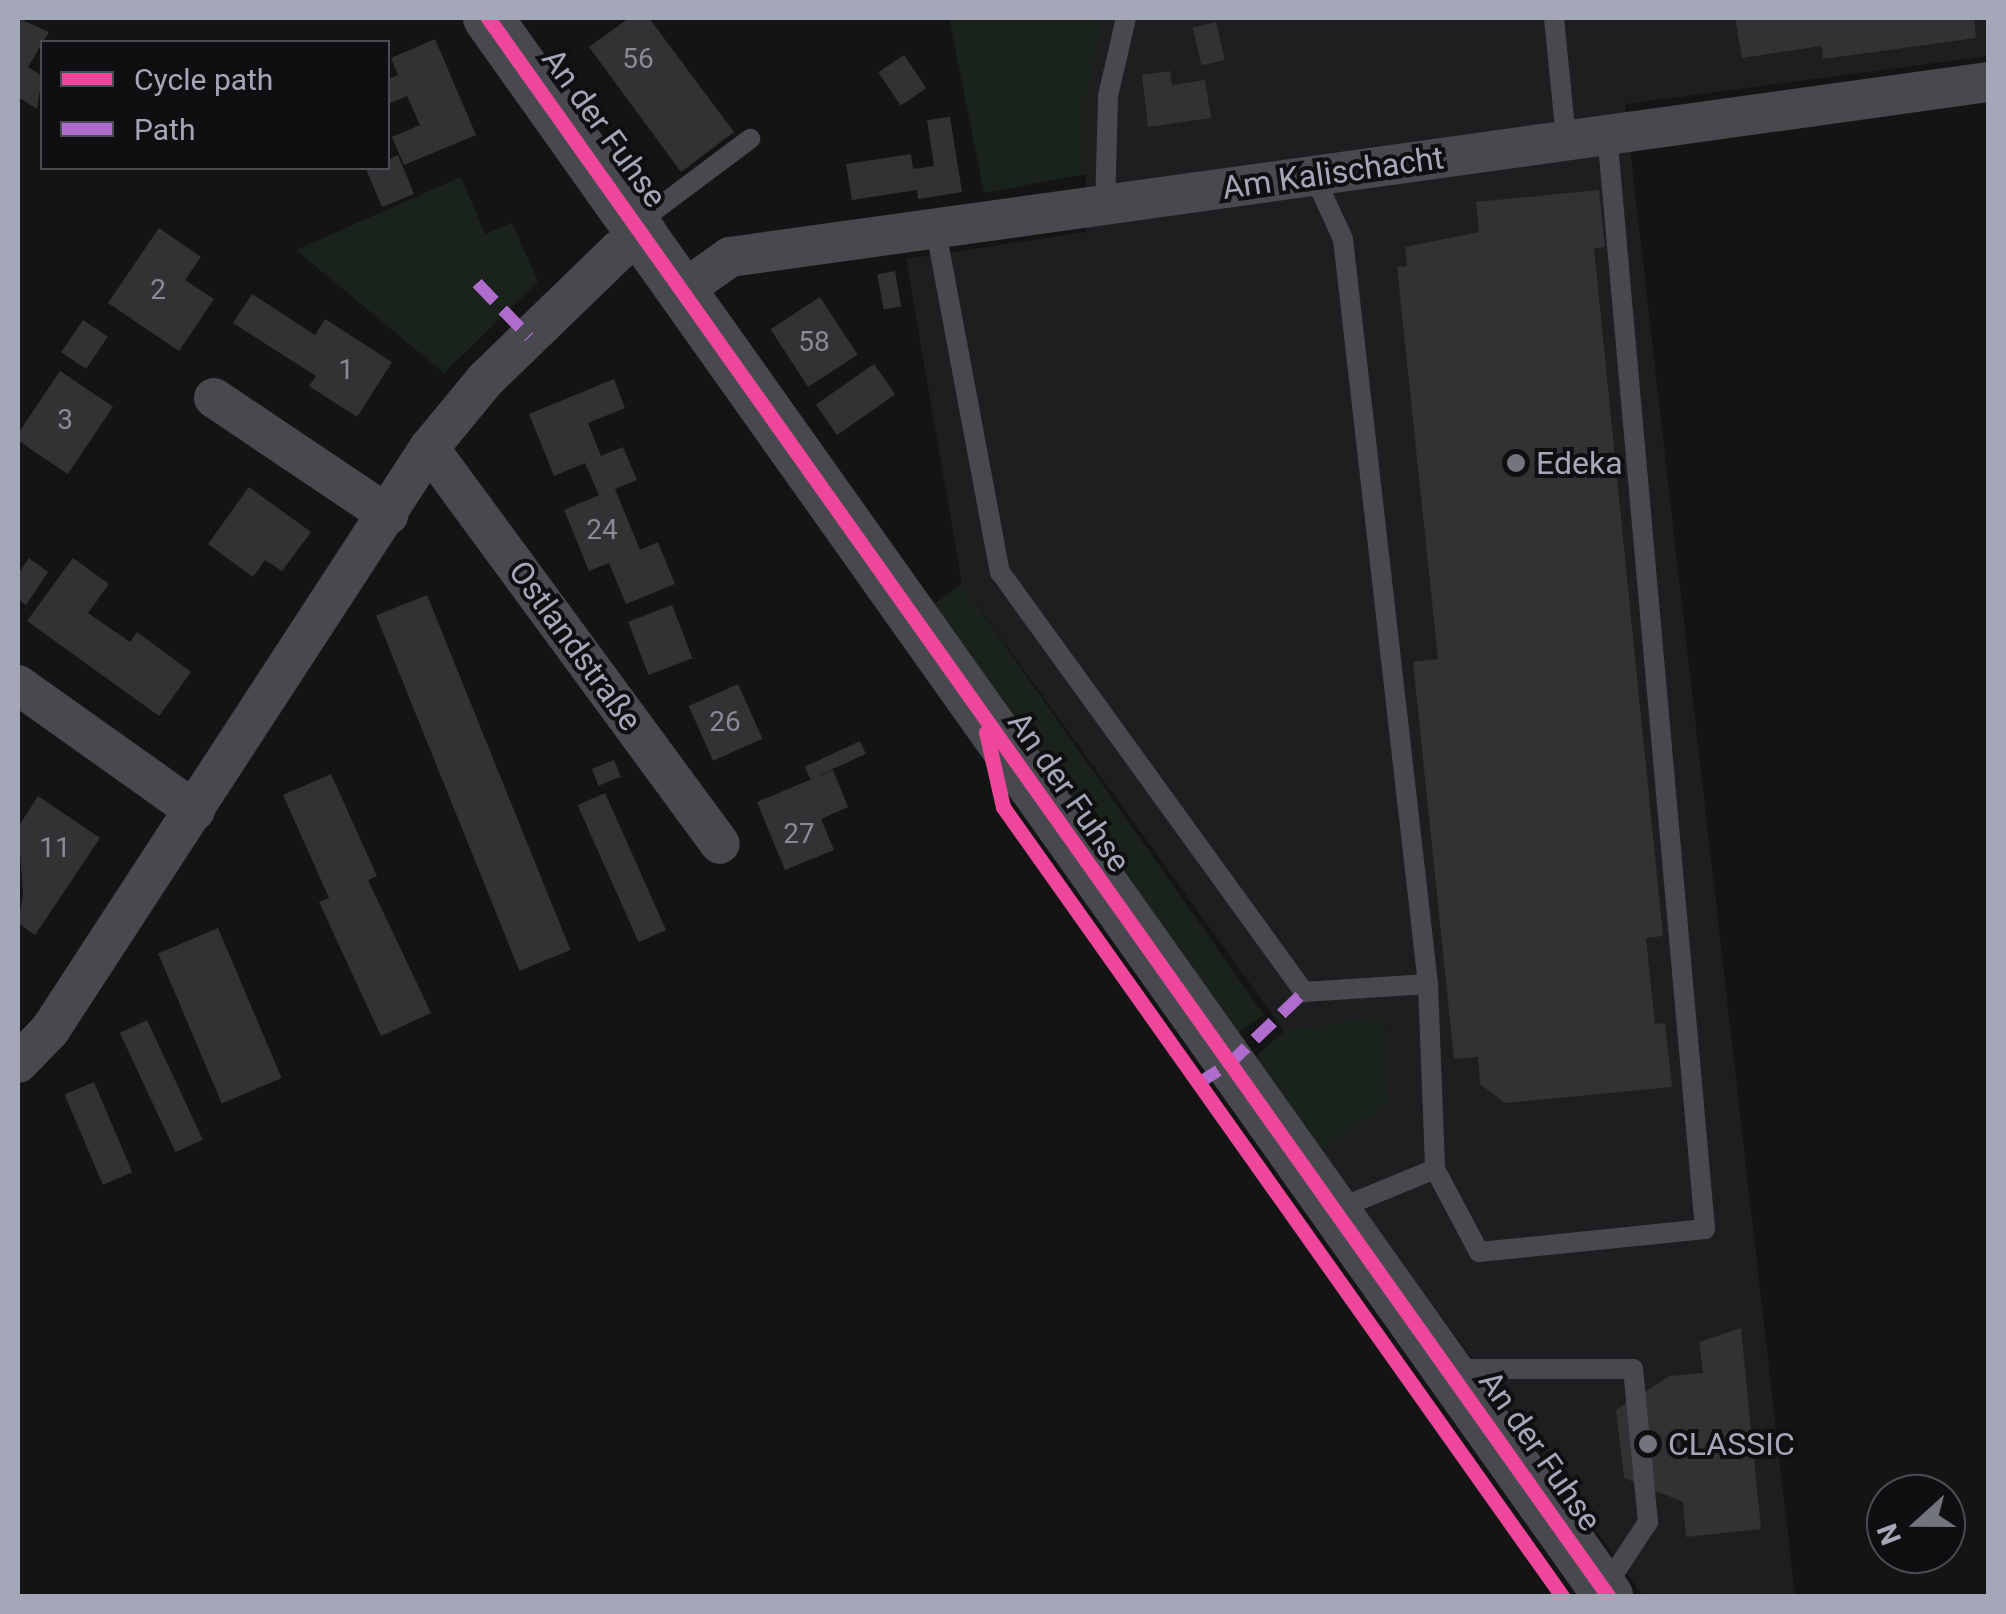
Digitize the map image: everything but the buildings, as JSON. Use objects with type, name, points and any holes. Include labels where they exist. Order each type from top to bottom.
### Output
[{"type":"street","name":"An der Fuhse","points":[[488,18],[643,227],[1606,1593]]},
{"type":"street","name":"Am Kalischacht","points":[[686,288],[730,258],[1988,82]]},
{"type":"street","points":[[18,1063],[50,1030],[429,448],[486,380],[643,227]]},
{"type":"street","points":[[214,398],[388,514]]},
{"type":"street","name":"Ostlandstraße","points":[[429,448],[720,844]]},
{"type":"street","points":[[18,684],[195,811]]},
{"type":"lane","points":[[1105,206],[1108,96],[1126,18]]},
{"type":"lane","points":[[1554,18],[1566,139]]},
{"type":"lane","points":[[1314,176],[1343,239],[1428,984],[1435,1169],[1479,1252],[1705,1228],[1607,133]]},
{"type":"lane","points":[[643,227],[750,139]]},
{"type":"lane","points":[[936,230],[948,314],[1000,572],[1304,992],[1428,984]]},
{"type":"lane","points":[[1335,1210],[1435,1169]]},
{"type":"lane","points":[[1450,1369],[1633,1368],[1648,1522],[1606,1593]]},
{"type":"shaded area","points":[[949,18],[1103,18],[1086,101],[1086,174],[984,193]]},
{"type":"shaded area","points":[[1103,18],[1988,18],[1988,56],[1625,104],[1795,1596],[1643,1596],[1322,1151],[1387,1106],[1384,1017],[1284,1031],[962,584],[906,259],[1086,232],[1086,101]]},
{"type":"shaded area","points":[[461,177],[485,234],[512,223],[538,282],[444,373],[296,250]]},
{"type":"shaded area","points":[[962,584],[1264,1015],[1235,1035],[933,604]]},
{"type":"shaded area","points":[[1384,1016],[1387,1107],[1322,1151],[1253,1059],[1284,1031]]},
{"type":"marked path","points":[[477,283],[529,337]]},
{"type":"marked path","points":[[1197,1084],[1228,1065],[1304,992]]},
{"type":"cycle path","points":[[488,18],[1608,1596]]},
{"type":"cycle path","points":[[986,732],[1003,807],[1562,1596]]},
{"type":"place","name":"Edeka","points":[[1516,463]]},
{"type":"place","name":"CLASSIC","points":[[1648,1444]]}]
